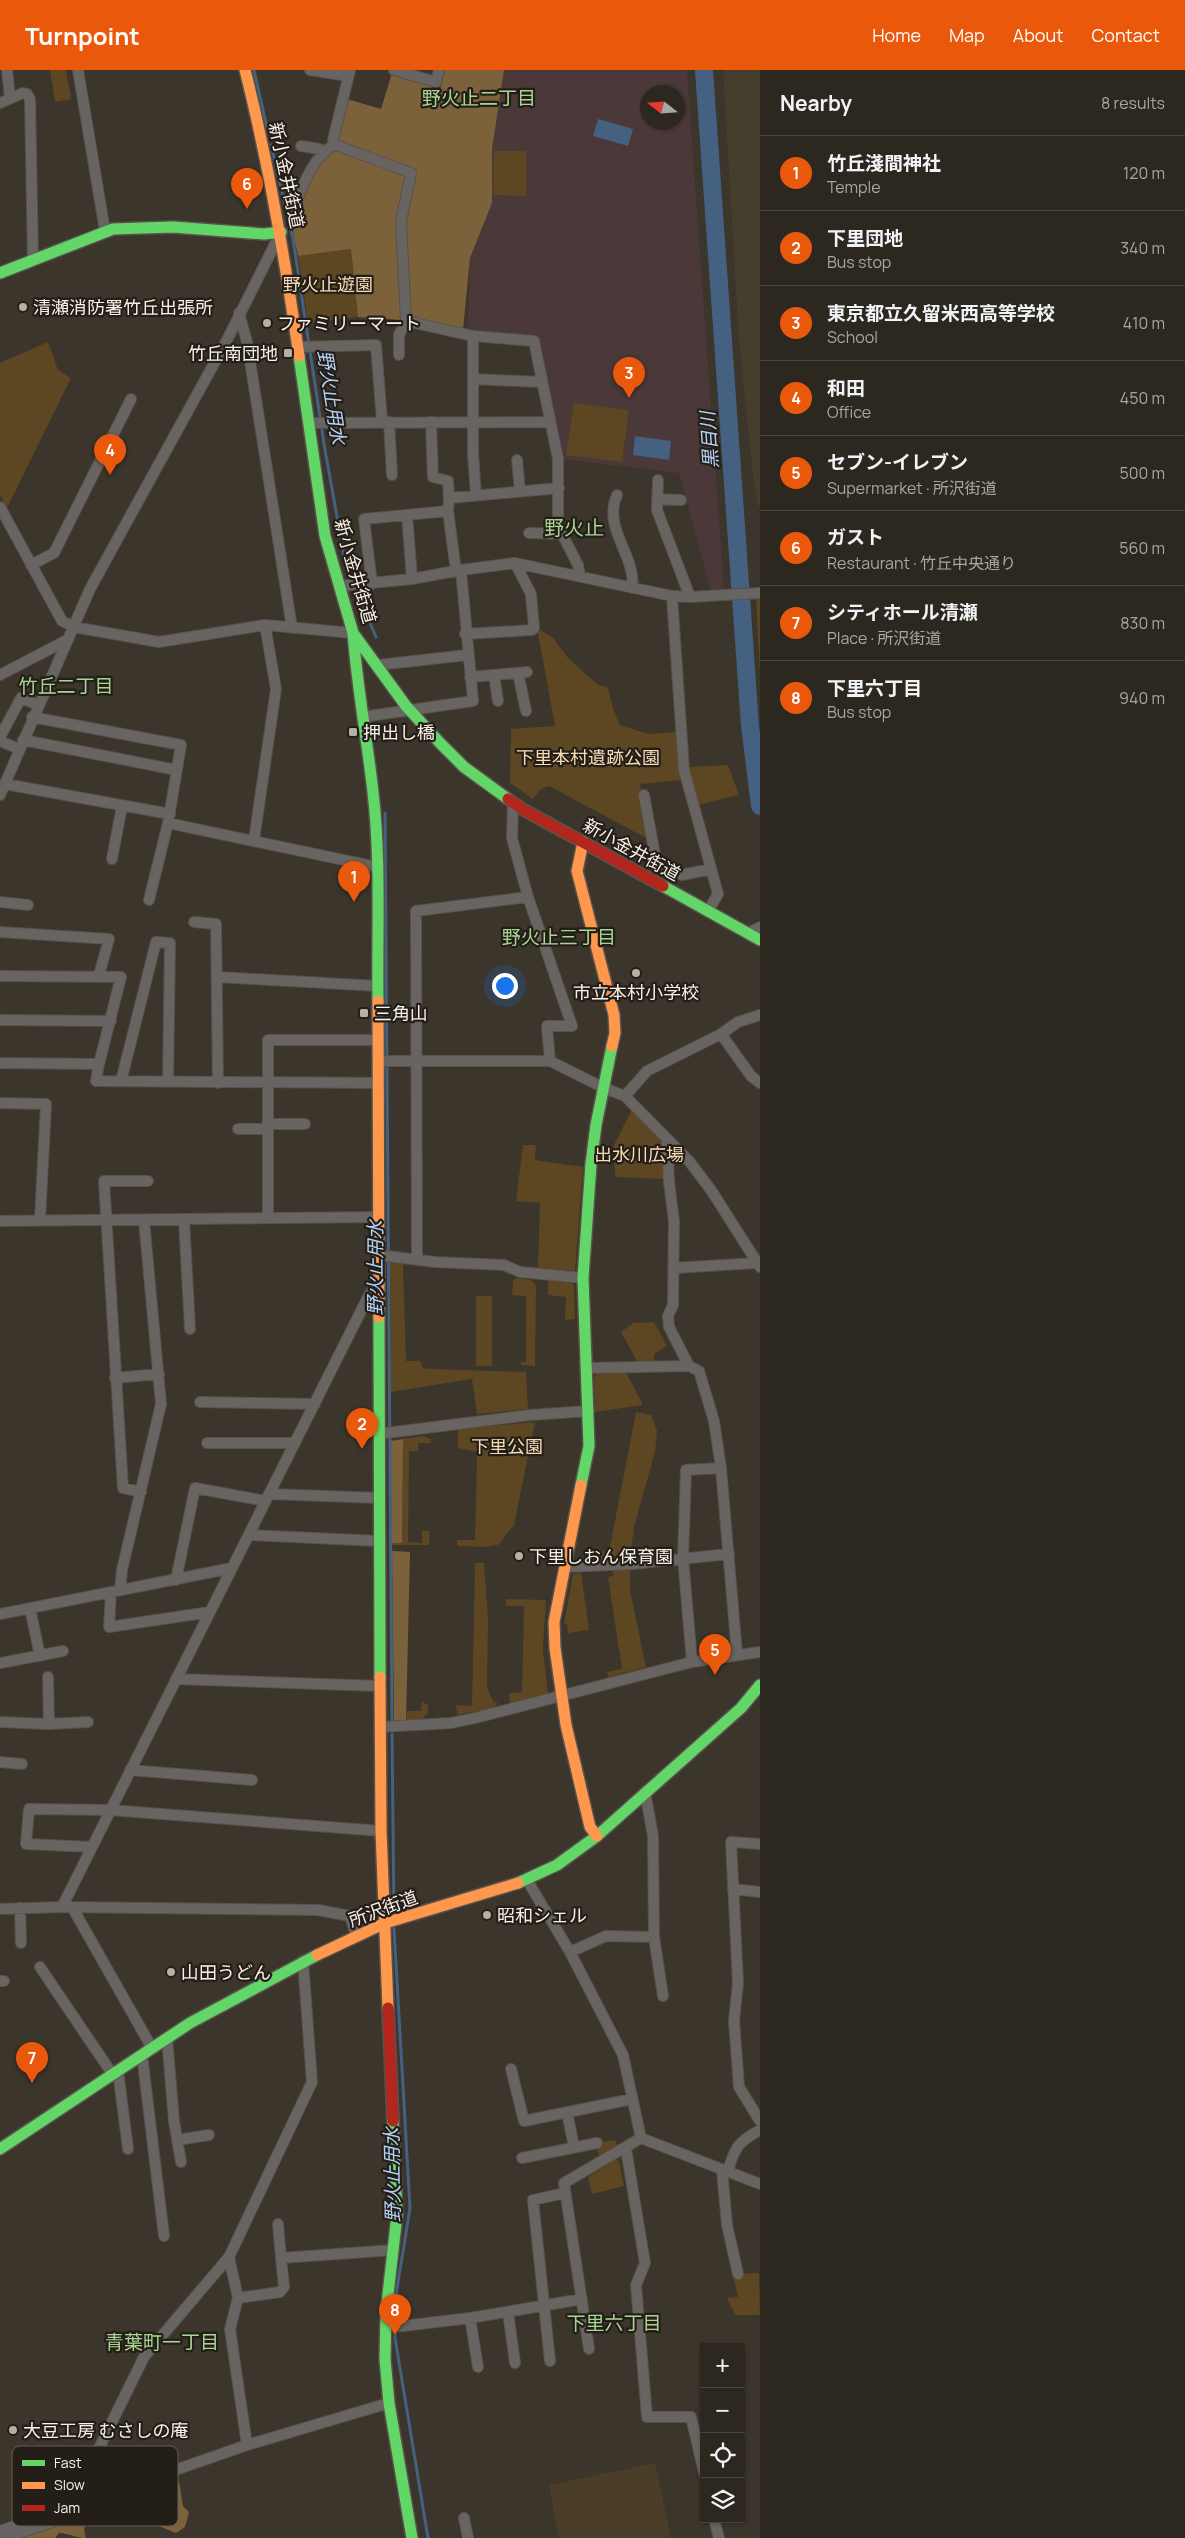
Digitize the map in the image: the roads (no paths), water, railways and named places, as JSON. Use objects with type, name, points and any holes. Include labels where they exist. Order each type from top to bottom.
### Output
[{"type":"street","points":[[7,70],[10,98]]},
{"type":"street","points":[[78,70],[105,231]]},
{"type":"street","name":"新小金井街道","points":[[245,70],[263,142],[305,347],[318,423],[325,536],[349,586],[353,632],[410,710],[464,767],[513,804],[760,940]]},
{"type":"street","points":[[310,70],[349,73],[334,140],[335,144]]},
{"type":"street","points":[[394,70],[436,82],[439,70]]},
{"type":"street","points":[[0,103],[22,93],[27,94],[30,99],[33,260]]},
{"type":"street","points":[[293,211],[308,174],[324,153],[335,144]]},
{"type":"street","points":[[335,144],[411,172],[401,221],[406,321],[399,335],[399,356]]},
{"type":"street","points":[[301,146],[319,148],[324,153]]},
{"type":"street","points":[[0,273],[105,231],[125,227],[160,226],[264,234],[281,232]]},
{"type":"street","points":[[0,795],[32,717],[74,628],[90,589],[227,340],[281,232]]},
{"type":"street","points":[[239,313],[247,342],[292,628]]},
{"type":"street","points":[[406,321],[473,336],[534,341],[558,459],[558,526],[578,565],[580,576]]},
{"type":"street","points":[[473,336],[472,421],[476,495]]},
{"type":"street","points":[[305,347],[376,345],[392,475]]},
{"type":"street","points":[[473,379],[541,382]]},
{"type":"street","points":[[31,565],[54,553],[131,399]]},
{"type":"street","points":[[362,717],[473,700],[458,570],[448,511],[448,481],[433,477],[431,422]]},
{"type":"street","points":[[318,423],[549,422]]},
{"type":"street","points":[[517,460],[520,491]]},
{"type":"street","points":[[658,480],[657,510],[690,597]]},
{"type":"street","points":[[449,498],[558,488]]},
{"type":"street","points":[[617,495],[615,530],[633,578],[632,588]]},
{"type":"street","points":[[657,499],[681,500]]},
{"type":"street","points":[[0,507],[62,621],[74,628],[159,642],[265,625],[353,632],[356,675],[373,793],[377,867],[378,1040],[384,1061],[378,1083],[379,1217],[384,1255],[380,1282],[385,1434],[379,1498],[381,1831],[397,2215],[385,2358],[389,2403],[412,2538]]},
{"type":"street","points":[[372,584],[364,519],[448,511]]},
{"type":"street","points":[[406,515],[412,579]]},
{"type":"street","points":[[529,533],[562,534]]},
{"type":"street","points":[[349,586],[412,579],[458,570],[515,563],[672,596],[728,596],[760,593]]},
{"type":"street","points":[[465,634],[532,630],[534,628],[531,594],[515,563]]},
{"type":"street","points":[[672,596],[684,770],[718,894],[708,911]]},
{"type":"street","points":[[254,840],[276,689],[265,625]]},
{"type":"street","points":[[0,675],[67,640]]},
{"type":"street","points":[[378,665],[467,656]]},
{"type":"street","points":[[470,677],[522,673],[526,711]]},
{"type":"street","points":[[494,675],[498,702]]},
{"type":"street","points":[[0,737],[21,698],[38,705]]},
{"type":"street","points":[[32,717],[181,745],[169,819],[150,900]]},
{"type":"street","points":[[0,741],[178,770]]},
{"type":"street","points":[[5,784],[122,806],[254,840],[377,867]]},
{"type":"street","points":[[644,795],[656,861],[682,875],[711,869]]},
{"type":"street","points":[[513,804],[512,838],[528,896],[572,1026],[547,1026],[550,1061]]},
{"type":"street","points":[[112,859],[122,806]]},
{"type":"street","points":[[583,842],[577,871],[614,1015],[615,1033],[591,1164],[583,1278],[588,1368],[589,1446],[554,1622],[555,1666],[561,1697],[590,1827],[597,1836]]},
{"type":"street","points":[[417,1259],[416,911],[528,896]]},
{"type":"street","points":[[0,902],[28,904]]},
{"type":"street","points":[[194,922],[216,924],[218,1083]]},
{"type":"street","points":[[748,933],[760,927]]},
{"type":"street","points":[[0,932],[109,939],[99,975]]},
{"type":"street","points":[[121,1081],[156,942],[170,943],[168,1082]]},
{"type":"street","points":[[0,976],[121,976],[96,1081],[378,1083]]},
{"type":"street","points":[[218,977],[378,986]]},
{"type":"street","points":[[625,1096],[648,1071],[721,1034],[738,1022],[760,1015]]},
{"type":"street","points":[[0,1020],[111,1021]]},
{"type":"street","points":[[721,1034],[751,1076],[760,1082]]},
{"type":"street","points":[[268,1218],[268,1040],[378,1040]]},
{"type":"street","points":[[384,1061],[550,1061],[604,1088],[625,1096],[667,1141],[689,1161],[711,1190],[758,1265]]},
{"type":"street","points":[[0,1063],[99,1064]]},
{"type":"street","points":[[0,1103],[46,1104],[40,1219]]},
{"type":"street","points":[[238,1129],[306,1124]]},
{"type":"street","points":[[667,1141],[669,1182],[674,1221],[673,1305],[668,1316],[669,1327],[689,1366]]},
{"type":"street","points":[[140,1492],[123,1488],[104,1181],[148,1180]]},
{"type":"street","points":[[0,1221],[40,1219],[144,1220],[379,1217]]},
{"type":"street","points":[[184,1219],[190,1329]]},
{"type":"street","points":[[144,1220],[161,1404],[116,1591],[109,1628],[210,1612]]},
{"type":"street","points":[[384,1255],[436,1262],[504,1265],[520,1272],[583,1278]]},
{"type":"street","points":[[674,1268],[758,1265]]},
{"type":"street","points":[[67,1907],[92,1847],[130,1770],[369,1295],[380,1282]]},
{"type":"street","points":[[588,1368],[689,1366],[699,1371],[714,1421],[729,1554],[737,1654]]},
{"type":"street","points":[[115,1378],[159,1374]]},
{"type":"street","points":[[200,1402],[315,1404]]},
{"type":"street","points":[[385,1434],[530,1415],[589,1411]]},
{"type":"street","points":[[207,1443],[296,1443]]},
{"type":"street","points":[[692,1662],[683,1558],[686,1470],[720,1468]]},
{"type":"street","points":[[176,1580],[195,1488],[268,1498],[379,1498]]},
{"type":"street","points":[[249,1535],[379,1540]]},
{"type":"street","points":[[566,1567],[632,1564],[729,1554]]},
{"type":"street","points":[[0,1614],[232,1568]]},
{"type":"street","points":[[30,1608],[40,1656]]},
{"type":"street","points":[[0,1663],[63,1651]]},
{"type":"street","points":[[380,1727],[451,1723],[561,1697],[692,1662],[760,1652]]},
{"type":"street","points":[[48,1677],[49,1724]]},
{"type":"street","points":[[176,1679],[380,1686]]},
{"type":"street","name":"所沢街道","points":[[0,2149],[190,2023],[303,1961],[385,1923],[527,1880],[557,1865],[597,1836],[741,1708],[760,1685]]},
{"type":"street","points":[[0,1722],[49,1724],[88,1722]]},
{"type":"street","points":[[0,1762],[22,1764]]},
{"type":"street","points":[[130,1770],[252,1780]]},
{"type":"street","points":[[645,1792],[654,1836],[654,1936],[664,1996]]},
{"type":"street","points":[[92,1847],[26,1844],[29,1809],[110,1810],[381,1831]]},
{"type":"street","points":[[760,1844],[731,1842],[738,1984],[734,2021],[739,2088],[760,2121]]},
{"type":"street","points":[[527,1880],[570,1952],[623,2055],[641,2138]]},
{"type":"street","points":[[733,1889],[760,1892]]},
{"type":"street","points":[[67,1907],[152,2048]]},
{"type":"street","points":[[0,1909],[67,1907],[318,1910],[350,1916],[356,1935]]},
{"type":"street","points":[[20,1908],[20,1943]]},
{"type":"street","points":[[570,1952],[606,1936],[654,1936]]},
{"type":"street","points":[[100,2446],[144,2357],[229,2256],[312,2082],[303,1961]]},
{"type":"street","points":[[40,1967],[115,2073],[128,2149]]},
{"type":"street","points":[[167,2038],[177,2140],[181,2162]]},
{"type":"street","points":[[142,2055],[164,2236]]},
{"type":"street","points":[[511,2069],[524,2121],[632,2099]]},
{"type":"street","points":[[567,2112],[574,2148]]},
{"type":"street","points":[[738,2274],[727,2225],[725,2171],[733,2151],[749,2136],[760,2130]]},
{"type":"street","points":[[177,2140],[209,2135]]},
{"type":"street","points":[[589,2349],[564,2183],[626,2149],[641,2138]]},
{"type":"street","points":[[641,2138],[760,2184]]},
{"type":"street","points":[[522,2158],[598,2143]]},
{"type":"street","points":[[626,2149],[645,2263],[636,2285],[647,2417],[691,2417],[700,2455]]},
{"type":"street","points":[[550,2361],[532,2200],[565,2193]]},
{"type":"street","points":[[238,2298],[280,2292],[284,2287],[278,2224]]},
{"type":"street","points":[[281,2258],[393,2250]]},
{"type":"street","points":[[229,2256],[238,2298],[230,2330],[247,2445]]},
{"type":"street","points":[[389,2328],[470,2318],[582,2299]]},
{"type":"street","points":[[508,2312],[515,2362]]},
{"type":"street","points":[[470,2318],[478,2366]]},
{"type":"street","points":[[178,2469],[247,2445],[389,2403]]},
{"type":"street","points":[[464,2518],[468,2538]]},
{"type":"street","points":[[715,2523],[719,2538]]},
{"type":"street","points":[[0,2531],[15,2526]]},
{"type":"street","points":[[4,2538],[41,2526]]},
{"type":"water","points":[[598,119],[633,129],[628,146],[593,136]]},
{"type":"water","points":[[635,436],[671,441],[669,460],[633,455]]},
{"type":"waterway","name":"野火止用水","points":[[254,70],[268,132]]},
{"type":"waterway","name":"黒目川","points":[[704,70],[750,726],[760,806]]},
{"type":"waterway","name":"野火止用水","points":[[271,145],[293,239],[325,450],[346,567],[376,637]]},
{"type":"waterway","name":"野火止用水","points":[[385,813],[392,1723]]},
{"type":"waterway","name":"野火止用水","points":[[392,1734],[394,1915]]},
{"type":"waterway","name":"野火止用水","points":[[394,1929],[410,2208],[396,2295],[395,2338],[428,2538]]},
{"type":"place","name":"ガスト","points":[[247,209]]},
{"type":"place","name":"清瀬消防署竹丘出張所","points":[[23,307]]},
{"type":"place","name":"ファミリーマート","points":[[267,323]]},
{"type":"place","name":"竹丘南団地","points":[[288,353]]},
{"type":"place","name":"東京都立久留米西高等学校","points":[[629,398]]},
{"type":"place","name":"和田","points":[[110,475]]},
{"type":"place","name":"押出し橋","points":[[353,732]]},
{"type":"place","name":"竹丘淺間神社","points":[[354,902]]},
{"type":"place","name":"市立本村小学校","points":[[636,973]]},
{"type":"place","name":"三角山","points":[[364,1013]]},
{"type":"place","name":"下里団地","points":[[362,1449]]},
{"type":"place","name":"下里しおん保育園","points":[[519,1556]]},
{"type":"place","name":"セブン-イレブン","points":[[715,1675]]},
{"type":"place","name":"昭和シェル","points":[[487,1915]]},
{"type":"place","name":"山田うどん","points":[[171,1972]]},
{"type":"place","name":"シティホール清瀬","points":[[32,2083]]},
{"type":"place","name":"下里六丁目","points":[[395,2335]]},
{"type":"place","name":"大豆工房 むさしの庵","points":[[13,2430]]},
{"type":"district","name":"野火止二丁目","points":[[479,98]]},
{"type":"district","name":"野火止","points":[[574,527]]},
{"type":"district","name":"竹丘二丁目","points":[[66,686]]},
{"type":"district","name":"野火止三丁目","points":[[559,937]]},
{"type":"district","name":"下里六丁目","points":[[614,2323]]},
{"type":"district","name":"青葉町一丁目","points":[[162,2342]]},
{"type":"park label","name":"野火止遊園","points":[[328,284]]},
{"type":"park label","name":"下里本村遺跡公園","points":[[588,757]]},
{"type":"park label","name":"出水川広場","points":[[639,1154]]},
{"type":"park label","name":"下里公園","points":[[507,1446]]}]
